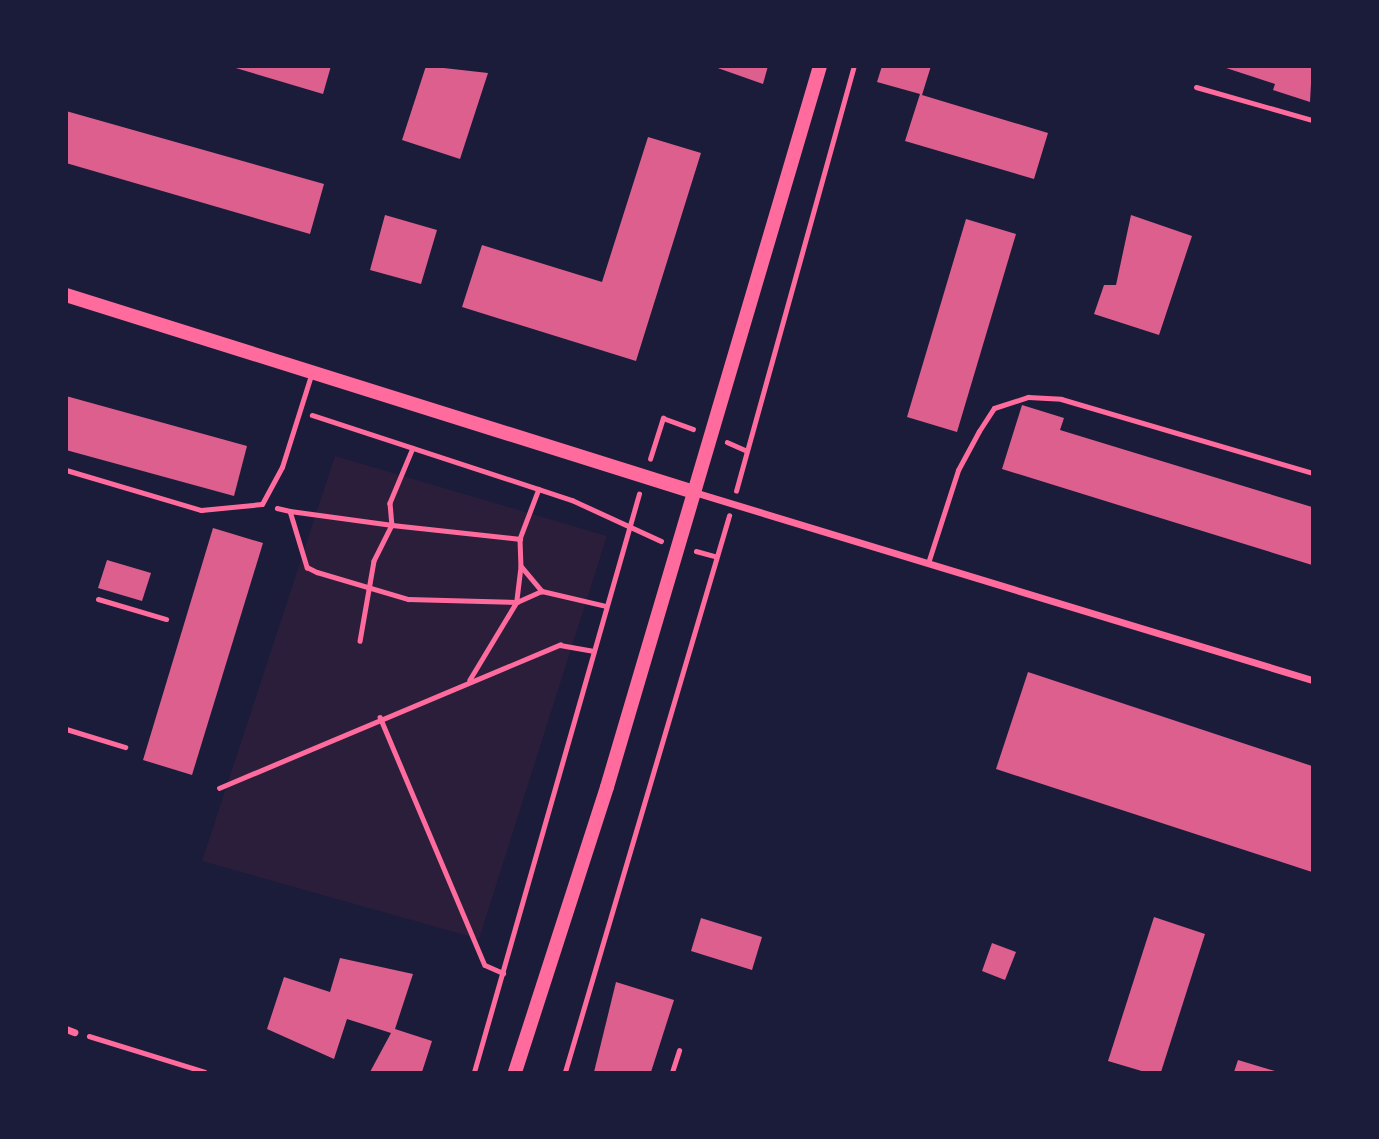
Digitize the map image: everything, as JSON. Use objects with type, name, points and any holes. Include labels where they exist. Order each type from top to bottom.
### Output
[{"type":"main road","points":[[515,1073],[694,492],[820,66]]},
{"type":"main road","points":[[66,295],[694,492]]},
{"type":"street","points":[[694,492],[1312,680]]},
{"type":"lane","points":[[1196,87],[1312,120]]},
{"type":"lane","points":[[66,470],[201,510],[262,504],[312,372]]},
{"type":"lane","points":[[928,563],[958,470],[979,431],[994,408],[1028,397],[1061,399],[1312,473]]},
{"type":"lane","points":[[98,599],[166,619]]},
{"type":"lane","points":[[66,729],[125,747]]},
{"type":"lane","points":[[672,1073],[679,1050]]},
{"type":"path","points":[[745,450],[854,66]]},
{"type":"path","points":[[299,411],[538,489],[613,517],[627,531],[474,1073]]},
{"type":"path","points":[[360,641],[372,588],[374,561],[392,525],[390,503],[413,448]]},
{"type":"path","points":[[469,681],[517,602],[521,566],[520,538],[538,489]]},
{"type":"path","points":[[262,504],[290,512],[520,538]]},
{"type":"path","points":[[290,512],[307,568],[408,598],[517,602],[542,591]]},
{"type":"path","points":[[565,1073],[715,556]]},
{"type":"path","points":[[521,566],[542,591],[606,606]]},
{"type":"path","points":[[219,788],[380,717],[559,645],[593,651]]},
{"type":"path","points":[[380,717],[485,965],[503,973]]},
{"type":"path","points":[[71,1031],[205,1073]]},
{"type":"shaded area","points":[[335,456],[607,536],[479,939],[202,861]]},
{"type":"building","points":[[229,66],[331,66],[323,94]]},
{"type":"building","points":[[426,66],[488,73],[460,159],[402,140]]},
{"type":"building","points":[[712,66],[768,66],[763,84]]},
{"type":"building","points":[[882,66],[931,66],[922,95],[1048,133],[1034,179],[905,141],[920,94],[877,82]]},
{"type":"building","points":[[1220,66],[1312,66],[1310,102],[1273,90],[1275,84]]},
{"type":"building","points":[[66,111],[324,184],[310,234],[66,163]]},
{"type":"building","points":[[648,137],[701,153],[636,361],[462,307],[482,245],[602,282]]},
{"type":"building","points":[[385,215],[437,230],[421,284],[370,270]]},
{"type":"building","points":[[1131,215],[1192,236],[1159,335],[1094,314],[1104,285],[1116,285]]},
{"type":"building","points":[[966,219],[1016,234],[957,432],[907,417]]},
{"type":"building","points":[[66,396],[247,446],[234,496],[66,450]]},
{"type":"building","points":[[1022,405],[1064,418],[1060,430],[1312,507],[1312,565],[1002,469]]},
{"type":"building","points":[[213,528],[263,543],[192,775],[143,760]]},
{"type":"building","points":[[107,560],[151,573],[142,601],[98,588]]},
{"type":"building","points":[[1028,672],[1312,766],[1312,872],[996,769]]},
{"type":"building","points":[[1154,917],[1205,934],[1161,1072],[1145,1072],[1108,1061]]},
{"type":"building","points":[[701,918],[762,937],[752,970],[691,951]]},
{"type":"building","points":[[992,943],[1016,952],[1005,980],[982,971]]},
{"type":"building","points":[[340,958],[413,974],[395,1029],[432,1041],[422,1072],[370,1072],[391,1033],[347,1019],[334,1059],[267,1029],[284,977],[330,992]]},
{"type":"building","points":[[616,982],[674,1000],[651,1072],[594,1072]]},
{"type":"building","points":[[1238,1060],[1278,1072],[1234,1072]]}]
